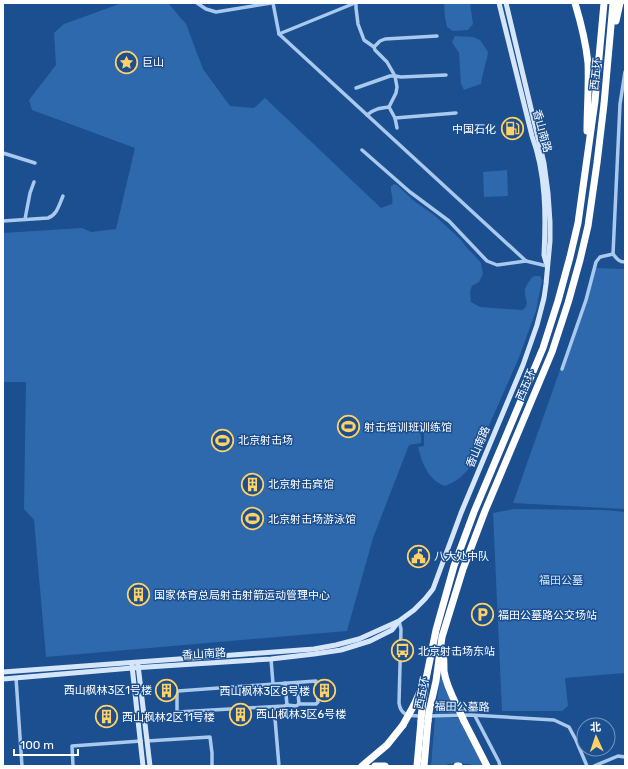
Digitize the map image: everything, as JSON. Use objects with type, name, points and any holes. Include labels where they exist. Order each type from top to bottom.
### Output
[{"type":"highway","points":[[572,3],[580,19]]},
{"type":"highway","points":[[575,3],[585,42],[588,64],[587,161]]},
{"type":"highway","name":"西五环","points":[[424,766],[424,721],[422,707],[426,679],[436,630],[454,566],[480,497],[543,348],[558,301],[578,224],[595,101],[604,3]]},
{"type":"highway","name":"西五环","points":[[417,766],[424,721],[429,712],[436,681],[442,637],[463,569],[485,511],[552,352],[580,260],[588,226],[596,171],[614,3]]},
{"type":"highway","points":[[609,50],[620,3]]},
{"type":"highway","points":[[442,637],[446,681],[452,698],[487,766]]},
{"type":"highway","points":[[362,766],[387,745],[403,725],[426,679]]},
{"type":"highway","points":[[375,766],[385,766]]},
{"type":"main road","name":"香山南路","points":[[499,3],[543,175],[545,204],[544,255],[547,266]]},
{"type":"main road","name":"香山南路","points":[[3,679],[132,668],[271,659],[341,650],[370,641],[392,630],[426,598],[433,589],[461,513],[530,347],[544,298],[550,241],[548,193],[544,163],[506,3]]},
{"type":"main road","name":"香山南路","points":[[3,672],[314,649],[359,639],[399,622]]},
{"type":"main road","points":[[132,662],[143,766]]},
{"type":"main road","points":[[138,662],[150,766]]},
{"type":"street","points":[[197,3],[206,9],[216,12],[272,3],[279,34],[526,261]]},
{"type":"street","points":[[279,34],[356,3],[358,24],[364,40],[374,47],[387,62],[395,76],[397,88],[389,107]]},
{"type":"street","points":[[374,47],[380,40],[385,39],[437,36]]},
{"type":"street","points":[[625,72],[620,104],[614,254],[621,262],[625,262]]},
{"type":"street","points":[[356,88],[390,76],[446,75]]},
{"type":"street","points":[[367,115],[380,108],[389,107]]},
{"type":"street","points":[[389,107],[395,118],[397,128]]},
{"type":"street","points":[[620,111],[625,111]]},
{"type":"street","points":[[395,118],[456,113]]},
{"type":"street","points":[[362,150],[410,192],[449,221],[487,261],[497,265],[526,261],[547,266]]},
{"type":"street","points":[[3,153],[35,163]]},
{"type":"street","points":[[25,219],[30,193],[34,182]]},
{"type":"street","points":[[3,221],[52,217],[56,213],[63,196]]},
{"type":"street","points":[[562,368],[586,300],[596,262],[600,257],[614,254]]},
{"type":"street","name":"福田公墓路","points":[[399,622],[401,629],[399,703],[403,713],[412,716],[475,716],[554,720],[569,727],[587,766]]},
{"type":"street","points":[[271,659],[273,684]]},
{"type":"street","points":[[16,678],[22,766]]},
{"type":"street","points":[[316,681],[318,702],[316,704],[299,704],[296,706],[287,705],[177,712],[178,691],[285,683],[316,681]]},
{"type":"street","points":[[285,683],[287,705]]},
{"type":"street","points":[[297,683],[299,704]]},
{"type":"street","points":[[274,706],[279,766]]},
{"type":"street","points":[[475,716],[500,766]]},
{"type":"street","points":[[147,741],[210,737],[212,766]]},
{"type":"street","points":[[73,766],[72,746],[140,742]]},
{"type":"street","points":[[594,766],[618,756],[625,757]]},
{"type":"green space","points":[[122,3],[168,3],[186,24],[203,69],[230,106],[254,108],[265,98],[381,208],[392,204],[393,200],[391,186],[394,184],[434,215],[460,239],[481,263],[483,274],[479,282],[472,286],[470,291],[471,302],[480,307],[522,310],[525,308],[527,303],[525,289],[530,280],[533,277],[540,276],[542,280],[536,311],[518,360],[471,466],[463,475],[445,486],[434,480],[424,465],[418,447],[424,446],[424,431],[418,428],[421,436],[421,443],[409,445],[373,538],[347,631],[46,657],[34,520],[24,509],[26,382],[3,382],[3,233],[82,228],[91,232],[116,229],[135,148],[32,110],[29,100],[56,65],[54,33],[64,24]]},
{"type":"green space","points":[[444,3],[470,3],[473,24],[468,30],[453,31],[447,27]]},
{"type":"green space","points":[[455,36],[473,37],[480,40],[488,52],[481,84],[464,90],[461,84],[459,53],[452,42]]},
{"type":"green space","points":[[507,170],[508,196],[484,197],[483,172]]},
{"type":"green space","points":[[596,268],[625,269],[625,509],[513,503]]},
{"type":"green space","name":"福田公墓","points":[[514,509],[604,510],[625,512],[625,673],[565,678],[568,706],[562,711],[502,711],[493,513]]},
{"type":"green space","points":[[441,673],[458,713],[435,714]]},
{"type":"green space","points":[[435,718],[460,718],[483,766],[456,763],[445,766],[431,766]]},
{"type":"place","name":"巨山","points":[[127,62]]},
{"type":"place","name":"中国石化","points":[[512,129]]},
{"type":"place","name":"射击培训班训练馆","points":[[349,427]]},
{"type":"place","name":"北京射击场","points":[[223,440]]},
{"type":"place","name":"北京射击宾馆","points":[[253,484]]},
{"type":"place","name":"北京射击场游泳馆","points":[[253,519]]},
{"type":"place","name":"八大处中队","points":[[418,556]]},
{"type":"place","name":"国家体育总局射击射箭运动管理中心","points":[[138,595]]},
{"type":"place","name":"福田公墓路公交场站","points":[[482,615]]},
{"type":"place","name":"北京射击场东站","points":[[403,651]]},
{"type":"place","name":"西山枫林3区1号楼","points":[[167,690]]},
{"type":"place","name":"西山枫林3区8号楼","points":[[325,691]]},
{"type":"place","name":"西山枫林3区6号楼","points":[[240,714]]},
{"type":"place","name":"西山枫林2区11号楼","points":[[107,717]]}]
